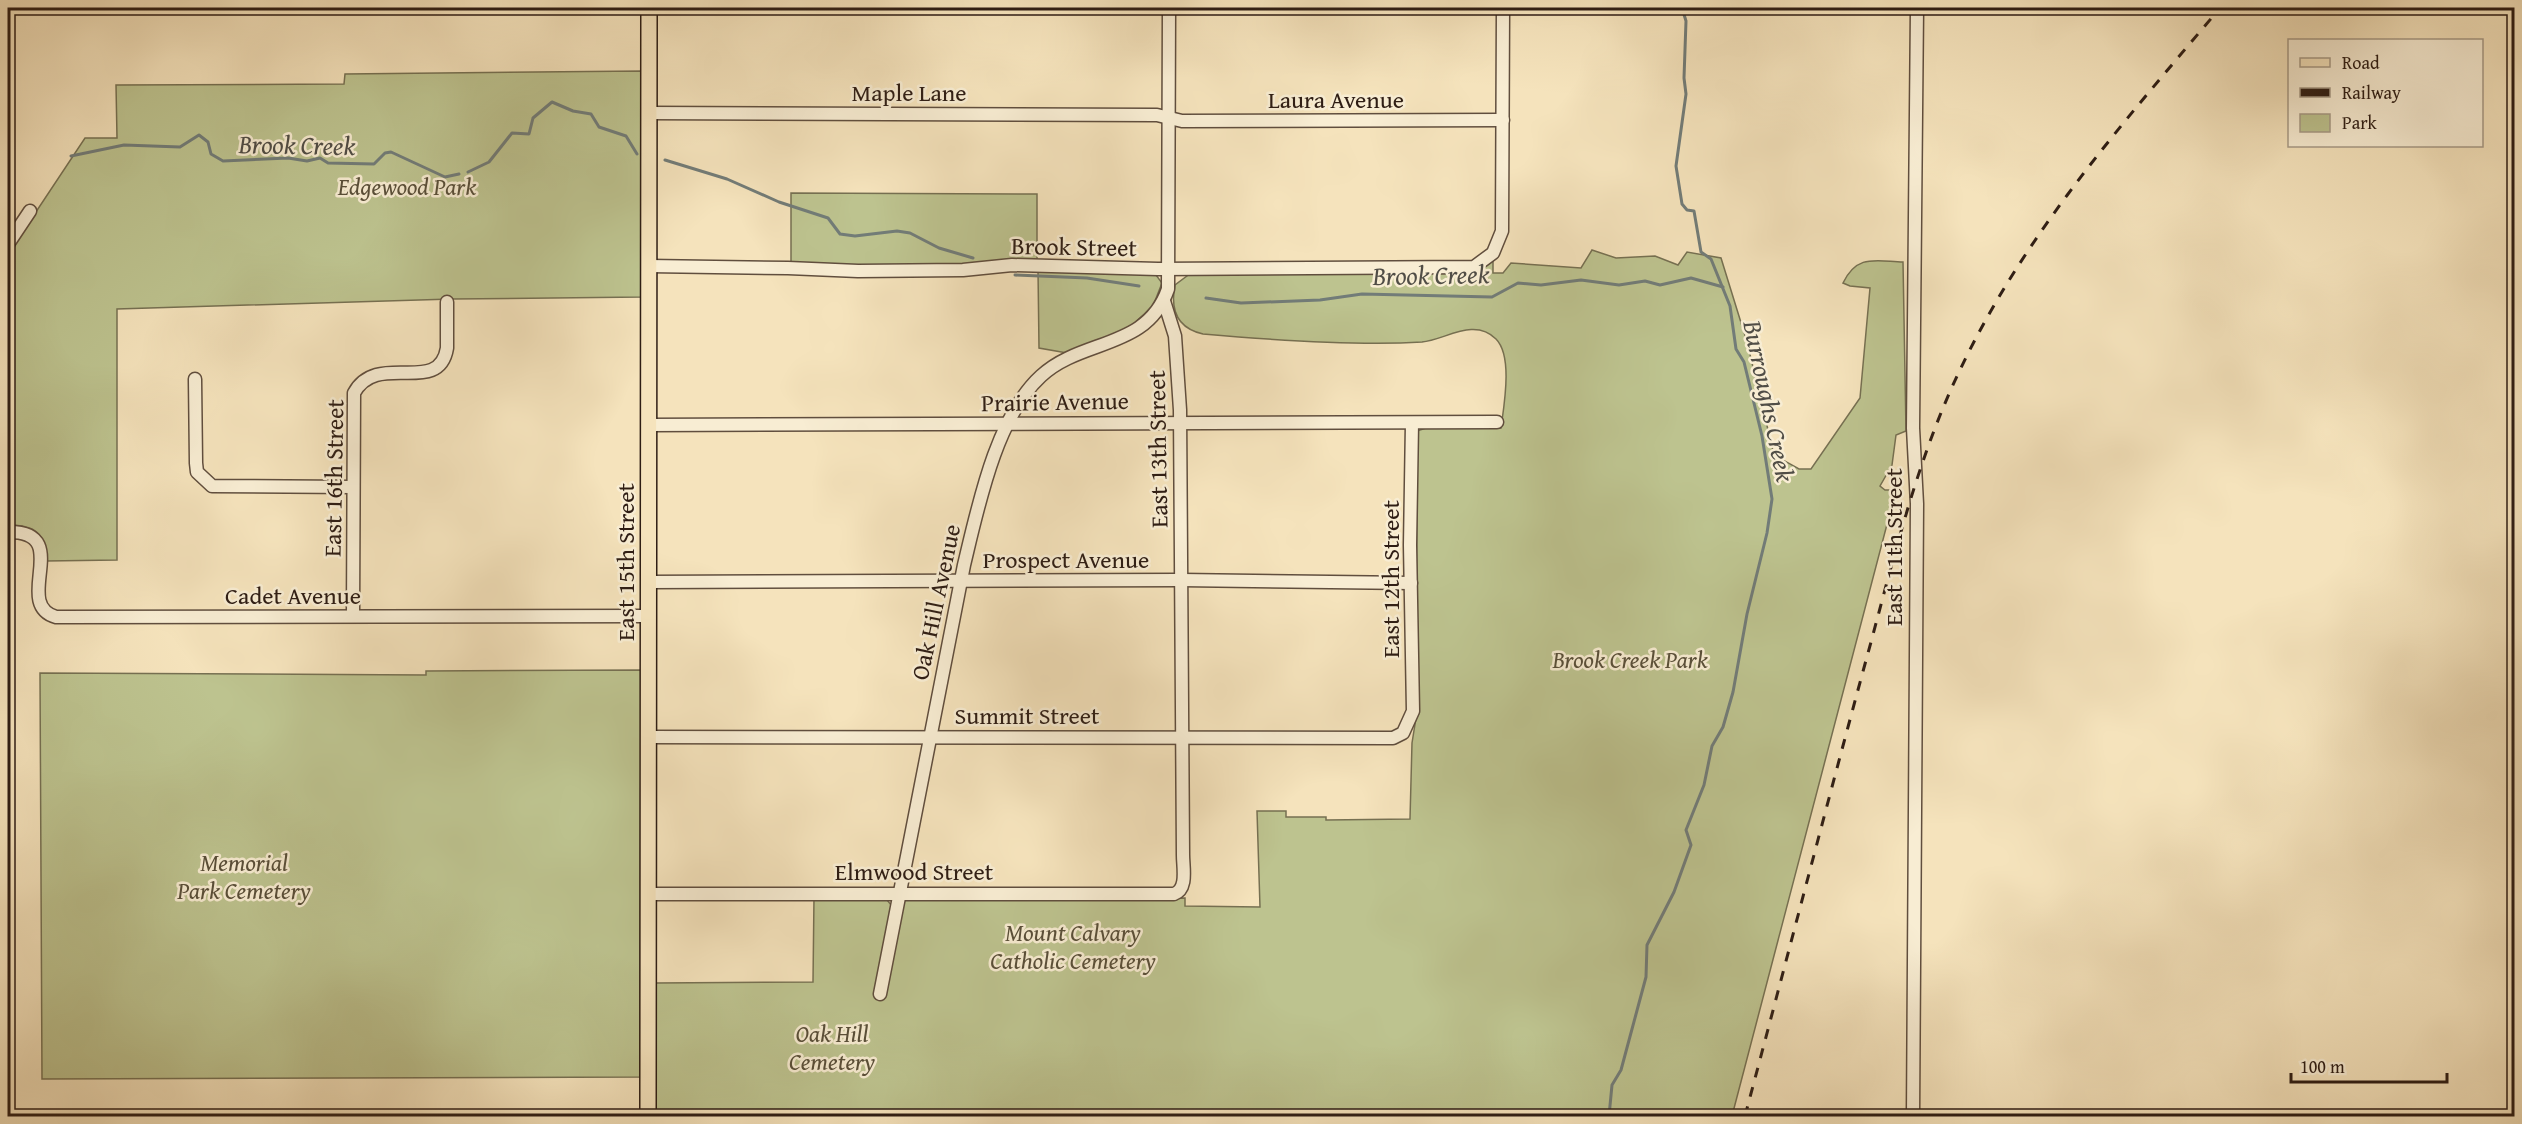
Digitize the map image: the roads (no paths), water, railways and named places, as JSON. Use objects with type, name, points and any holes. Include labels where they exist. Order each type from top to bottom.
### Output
[{"type":"main road","name":"East 15th Street","points":[[648,1116],[649,8]]},
{"type":"street","name":"East 13th Street","points":[[1169,8],[1168,289],[1164,301],[1175,336],[1180,423],[1183,855],[1183,887],[1180,892]]},
{"type":"street","points":[[1503,8],[1503,120]]},
{"type":"street","name":"East 11th Street","points":[[1913,1116],[1917,504],[1913,428],[1917,8]]},
{"type":"street","name":"Maple Lane","points":[[649,113],[1143,115],[1168,117]]},
{"type":"street","name":"Laura Avenue","points":[[1168,117],[1182,121],[1503,120]]},
{"type":"street","name":"Brook Street","points":[[649,266],[788,268],[858,272],[963,270],[1030,265],[1168,269],[1288,267],[1467,269],[1481,263],[1493,253],[1501,239],[1503,120]]},
{"type":"street","points":[[9,238],[30,211]]},
{"type":"street","name":"Oak Hill Avenue","points":[[880,994],[960,582],[979,507],[1008,424],[1021,400],[1042,375],[1071,357],[1134,332],[1155,317],[1164,301]]},
{"type":"street","name":"East 16th Street","points":[[353,616],[354,393],[363,379],[372,375],[424,373],[437,367],[445,356],[447,348],[447,302]]},
{"type":"street","points":[[195,379],[197,472],[212,486],[221,488],[353,487]]},
{"type":"street","name":"East 12th Street","points":[[1403,733],[1413,711],[1412,423]]},
{"type":"street","name":"Prairie Avenue","points":[[649,424],[1497,423]]},
{"type":"street","name":"Cadet Avenue","points":[[8,532],[24,532],[32,535],[38,543],[39,599],[48,615],[56,617],[648,616]]},
{"type":"street","name":"Prospect Avenue","points":[[649,582],[1181,580],[1411,583]]},
{"type":"street","name":"Summit Street","points":[[648,737],[1385,739],[1403,733]]},
{"type":"street","name":"Elmwood Street","points":[[648,894],[1174,894],[1180,892]]},
{"type":"waterway","name":"Burroughs Creek","points":[[1609,1116],[1612,1085],[1621,1070],[1646,977],[1647,945],[1674,892],[1691,845],[1686,830],[1704,785],[1712,746],[1723,727],[1733,692],[1747,614],[1767,533],[1772,499],[1762,436],[1744,362],[1736,349],[1730,306],[1711,259],[1701,252],[1694,211],[1687,210],[1682,204],[1676,166],[1686,94],[1684,78],[1686,21],[1682,8]]},
{"type":"waterway","name":"Brook Creek","points":[[468,172],[489,162],[512,133],[529,134],[533,118],[552,102],[573,111],[591,114],[599,127],[626,136],[637,154]]},
{"type":"waterway","name":"Brook Creek","points":[[71,156],[124,145],[180,147],[199,135],[208,142],[211,154],[223,161],[288,158],[307,161],[320,158],[328,163],[374,164],[385,153],[391,152],[445,177],[459,174]]},
{"type":"waterway","name":"Brook Creek","points":[[665,160],[727,179],[779,202],[828,218],[840,234],[855,236],[897,231],[910,233],[939,248],[973,258]]},
{"type":"waterway","name":"Brook Creek","points":[[1015,275],[1087,278],[1139,286]]},
{"type":"waterway","name":"Brook Creek","points":[[1206,298],[1241,303],[1320,300],[1362,294],[1492,297],[1518,283],[1541,285],[1581,280],[1619,285],[1645,281],[1660,285],[1691,278],[1723,287]]},
{"type":"railway","points":[[1745,1116],[1895,553],[1917,479],[1943,407],[1985,321],[2045,227],[2112,137],[2220,8]]},
{"type":"park label","name":"Edgewood Park","points":[[407,187]]},
{"type":"park label","name":"Brook Creek Park","points":[[1630,660]]},
{"type":"park label","name":"Memorial Park Cemetery","points":[[244,877]]},
{"type":"park label","name":"Mount Calvary Catholic Cemetery","points":[[1073,947]]},
{"type":"park label","name":"Oak Hill Cemetery","points":[[832,1048]]}]
